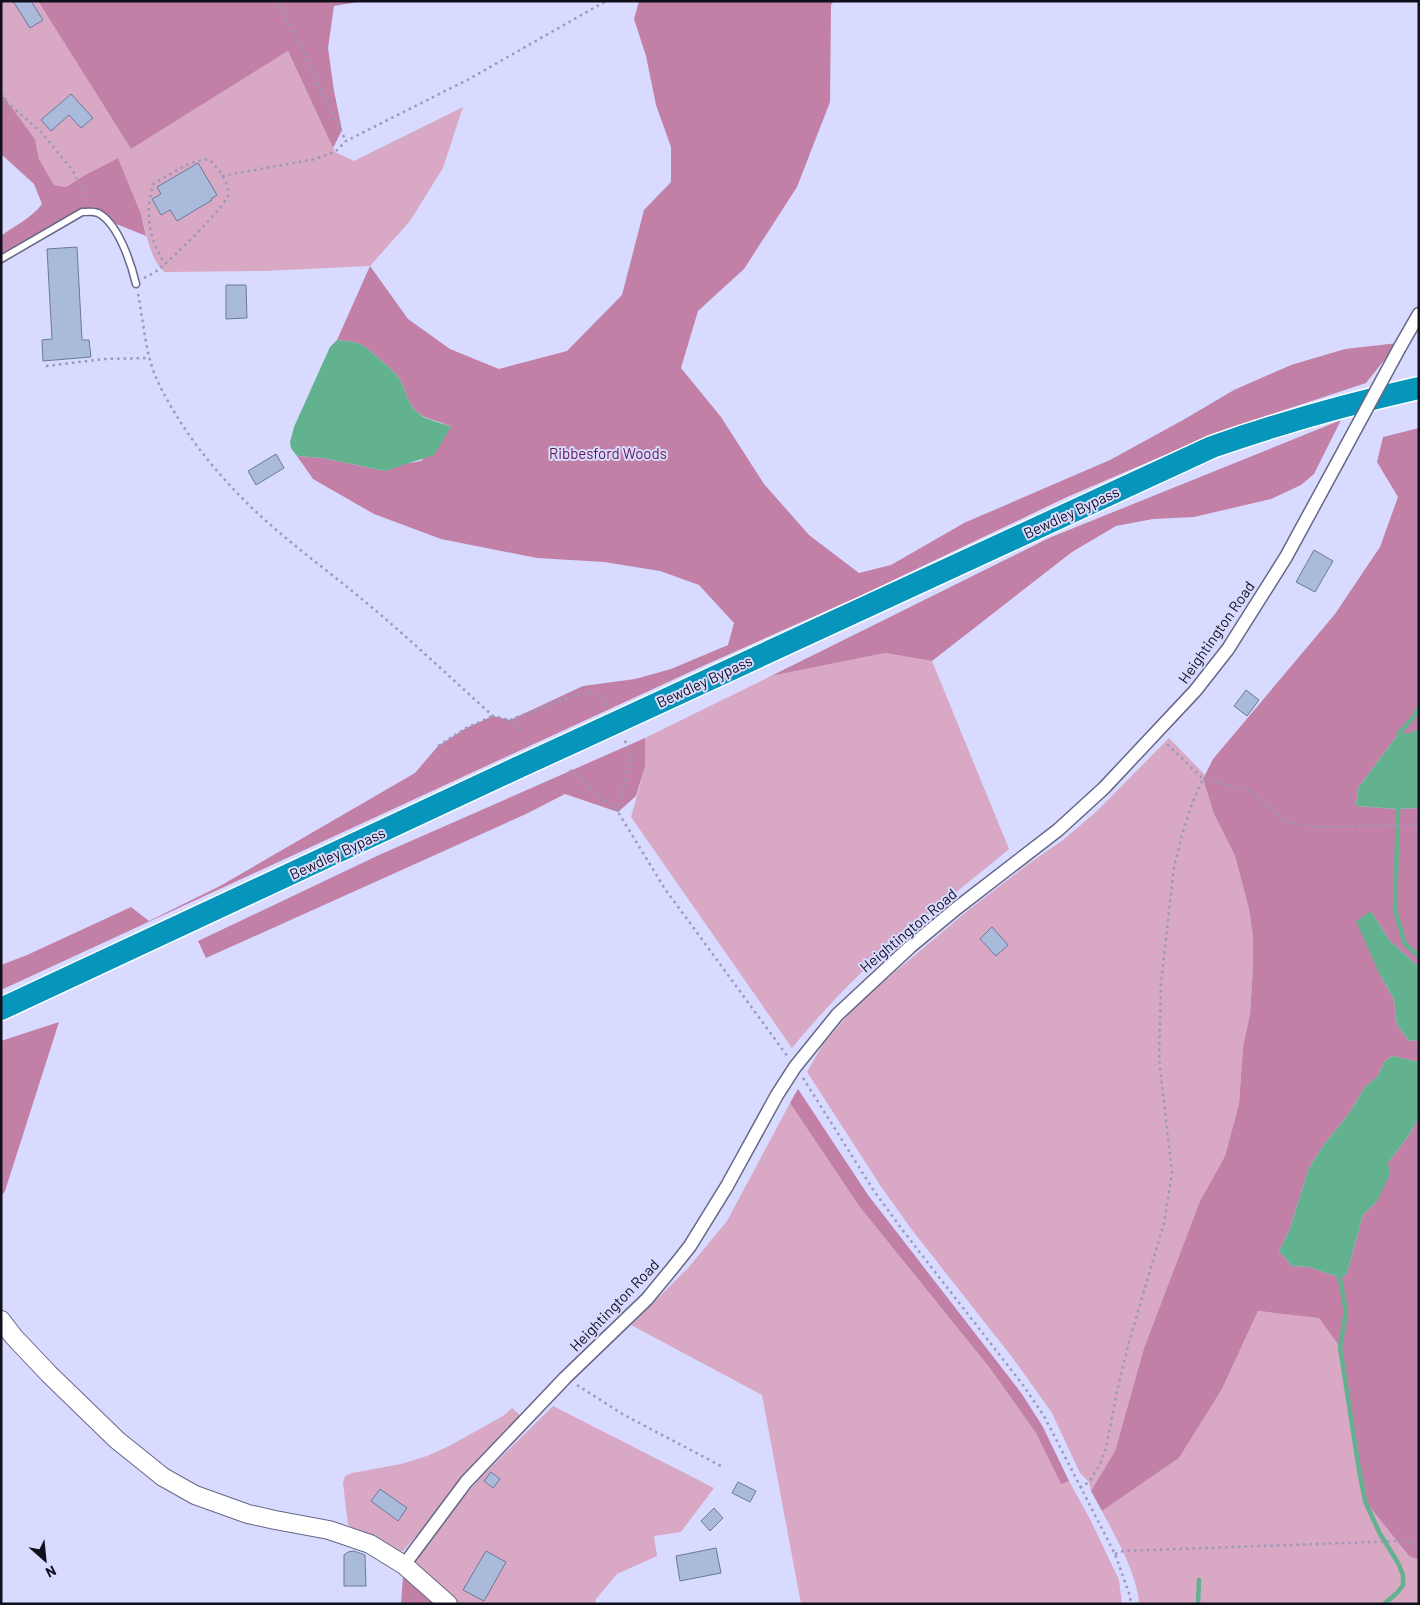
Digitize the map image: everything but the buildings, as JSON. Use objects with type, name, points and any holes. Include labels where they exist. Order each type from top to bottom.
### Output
[{"type":"highway","name":"Bewdley Bypass","points":[[1,1009],[617,721],[1212,447],[1329,409],[1419,388]]},
{"type":"main road","points":[[1,1320],[14,1337],[49,1374],[110,1433],[163,1477],[196,1495],[248,1514],[329,1530],[370,1544],[404,1565],[448,1604]]},
{"type":"street","name":"Heightington Road","points":[[404,1565],[466,1482],[566,1377],[647,1299],[690,1246],[727,1186],[777,1095],[795,1067],[823,1031],[856,996],[910,947],[1058,830],[1104,788],[1195,691],[1228,649],[1286,558],[1419,314]]},
{"type":"lane","points":[[1,259],[82,212],[96,212],[109,221],[119,238],[136,284]]},
{"type":"path","points":[[277,1],[298,37],[318,85],[346,141]]},
{"type":"path","points":[[279,6],[281,1]]},
{"type":"path","points":[[222,176],[314,159],[335,152],[346,141],[469,79],[606,1]]},
{"type":"path","points":[[1,95],[42,133],[73,171],[86,198],[82,212]]},
{"type":"path","points":[[165,264],[154,243],[150,228],[150,204],[154,183],[190,163],[205,159],[211,161],[222,176],[228,189],[228,197],[217,212],[165,264],[136,284],[150,358],[158,382],[189,434],[209,460],[265,520],[382,616],[493,716],[510,720],[524,733]]},
{"type":"path","points":[[46,366],[104,359],[150,358]]},
{"type":"path","points":[[510,720],[586,692],[598,694],[617,721],[631,756],[618,812]]},
{"type":"path","points":[[438,746],[466,728],[493,716]]},
{"type":"path","points":[[1157,733],[1203,779],[1252,791],[1283,821],[1316,827],[1419,826]]},
{"type":"path","points":[[570,770],[618,812],[665,889],[795,1067],[874,1191],[1023,1385],[1044,1416],[1115,1554],[1130,1596],[1130,1604]]},
{"type":"path","points":[[1080,1488],[1089,1482],[1099,1466],[1106,1448],[1129,1342],[1164,1224],[1172,1173],[1159,1059],[1161,983],[1174,867],[1193,801],[1203,779]]},
{"type":"path","points":[[566,1377],[588,1394],[624,1415],[723,1467]]},
{"type":"path","points":[[1115,1554],[1123,1551],[1399,1541],[1419,1544]]},
{"type":"shaded area","points":[[1,1],[38,1],[131,149],[288,51],[335,152],[354,161],[463,107],[443,168],[410,221],[370,266],[264,271],[165,272],[152,253],[140,212],[118,158],[66,187],[54,185],[39,159],[35,139],[1,93]]},
{"type":"shaded area","points":[[337,340],[357,343],[368,349],[396,374],[416,411],[428,419],[451,427],[434,455],[385,471],[323,458],[297,456],[291,448],[290,442],[294,427],[330,347]]},
{"type":"shaded area","points":[[885,653],[932,661],[1009,849],[882,953],[827,1007],[792,1048],[631,817],[645,767],[645,738],[771,676]]},
{"type":"shaded area","points":[[1419,727],[1419,808],[1398,809],[1356,806],[1358,788],[1399,733],[1412,733]]},
{"type":"shaded area","points":[[1169,738],[1205,775],[1203,779],[1214,814],[1235,856],[1249,909],[1253,937],[1250,1014],[1243,1047],[1239,1104],[1225,1156],[1200,1201],[1144,1348],[1115,1451],[1091,1491],[1089,1482],[1080,1473],[1052,1413],[1012,1357],[912,1230],[882,1188],[807,1072],[822,1046],[846,1017],[869,994],[966,912],[1063,840],[1097,811]]},
{"type":"shaded area","points":[[1371,911],[1390,941],[1419,967],[1419,1040],[1409,1041],[1397,1025],[1394,999],[1380,975],[1356,921]]},
{"type":"shaded area","points":[[1392,1056],[1419,1062],[1419,1116],[1409,1135],[1388,1163],[1390,1174],[1377,1201],[1363,1215],[1347,1273],[1341,1278],[1309,1267],[1292,1266],[1279,1251],[1289,1231],[1309,1168],[1325,1143],[1348,1115],[1365,1087],[1377,1077],[1385,1061]]},
{"type":"shaded area","points":[[790,1103],[859,1206],[989,1367],[1036,1433],[1061,1483],[1069,1481],[1091,1521],[1119,1580],[1122,1604],[801,1604],[762,1395],[631,1325],[688,1268],[727,1221]]},
{"type":"shaded area","points":[[1258,1311],[1320,1318],[1340,1347],[1365,1501],[1409,1556],[1419,1560],[1419,1604],[1139,1604],[1135,1581],[1130,1568],[1102,1511],[1179,1458],[1222,1389]]},
{"type":"shaded area","points":[[553,1406],[714,1488],[681,1532],[654,1536],[657,1556],[617,1574],[596,1599],[595,1604],[455,1604],[411,1560],[481,1477]]},
{"type":"shaded area","points":[[512,1408],[521,1416],[403,1551],[395,1551],[348,1525],[343,1483],[345,1476],[401,1464],[427,1456],[503,1416]]},
{"type":"green space","points":[[38,1],[364,1],[334,6],[328,48],[342,130],[333,148],[288,51],[131,149]]},
{"type":"green space","name":"Ribbesford Woods","points":[[639,1],[834,1],[831,5],[830,102],[797,187],[744,269],[698,311],[681,368],[721,417],[764,484],[809,535],[859,573],[891,565],[964,523],[1110,460],[1234,390],[1291,365],[1345,349],[1398,343],[1366,383],[1221,431],[1067,497],[862,595],[705,665],[1,990],[1,965],[131,907],[149,921],[220,886],[415,773],[438,746],[466,728],[493,716],[510,720],[583,686],[635,679],[671,669],[728,645],[734,623],[699,585],[660,571],[604,562],[537,558],[441,539],[374,514],[313,479],[297,456],[323,458],[385,471],[404,464],[421,461],[451,427],[424,417],[416,411],[396,374],[368,349],[357,343],[337,340],[370,266],[408,319],[450,349],[499,369],[567,351],[622,295],[644,210],[671,182],[671,147],[656,105],[646,56],[634,19]]},
{"type":"green space","points":[[1,93],[35,139],[39,159],[54,185],[66,187],[118,158],[141,214],[146,236],[109,221],[96,212],[82,212],[1,259],[1,236],[28,217],[42,204],[34,184],[1,154]]},
{"type":"green space","points":[[1341,420],[1314,474],[1301,485],[1271,499],[1194,517],[1153,519],[1116,526],[1072,552],[932,661],[885,653],[771,676],[1049,538]]},
{"type":"green space","points":[[1419,428],[1419,727],[1412,733],[1399,733],[1358,788],[1356,806],[1398,809],[1419,808],[1419,967],[1390,941],[1371,911],[1380,975],[1394,999],[1397,1025],[1409,1041],[1419,1040],[1419,1062],[1392,1056],[1385,1061],[1377,1077],[1365,1087],[1348,1115],[1325,1143],[1309,1168],[1289,1231],[1279,1251],[1292,1266],[1309,1267],[1341,1278],[1347,1273],[1363,1215],[1377,1201],[1388,1163],[1409,1135],[1419,1116],[1419,1560],[1409,1556],[1365,1501],[1340,1347],[1319,1318],[1258,1311],[1222,1389],[1179,1458],[1102,1511],[1091,1491],[1115,1451],[1144,1348],[1200,1201],[1225,1156],[1239,1104],[1243,1047],[1250,1014],[1253,937],[1249,909],[1235,856],[1214,814],[1203,779],[1213,759],[1335,614],[1380,547],[1398,497],[1377,462],[1383,437]]},
{"type":"green space","points":[[645,738],[645,767],[636,796],[618,812],[565,794],[526,814],[206,958],[198,941],[379,855]]},
{"type":"green space","points":[[59,1022],[5,1191],[1,1197],[1,1041]]},
{"type":"green space","points":[[798,1089],[868,1195],[1022,1394],[1043,1427],[1069,1481],[1061,1484],[1036,1433],[989,1367],[859,1206],[790,1103]]},
{"type":"green space","points":[[403,1577],[412,1578],[441,1604],[401,1604]]},
{"type":"waterway","points":[[1399,733],[1413,718],[1419,707]]},
{"type":"waterway","points":[[1398,809],[1395,910],[1405,944],[1419,956]]},
{"type":"waterway","points":[[1339,1274],[1346,1312],[1340,1347],[1365,1501],[1379,1532],[1403,1575],[1403,1585],[1384,1604]]},
{"type":"waterway","points":[[1198,1604],[1199,1580]]}]
